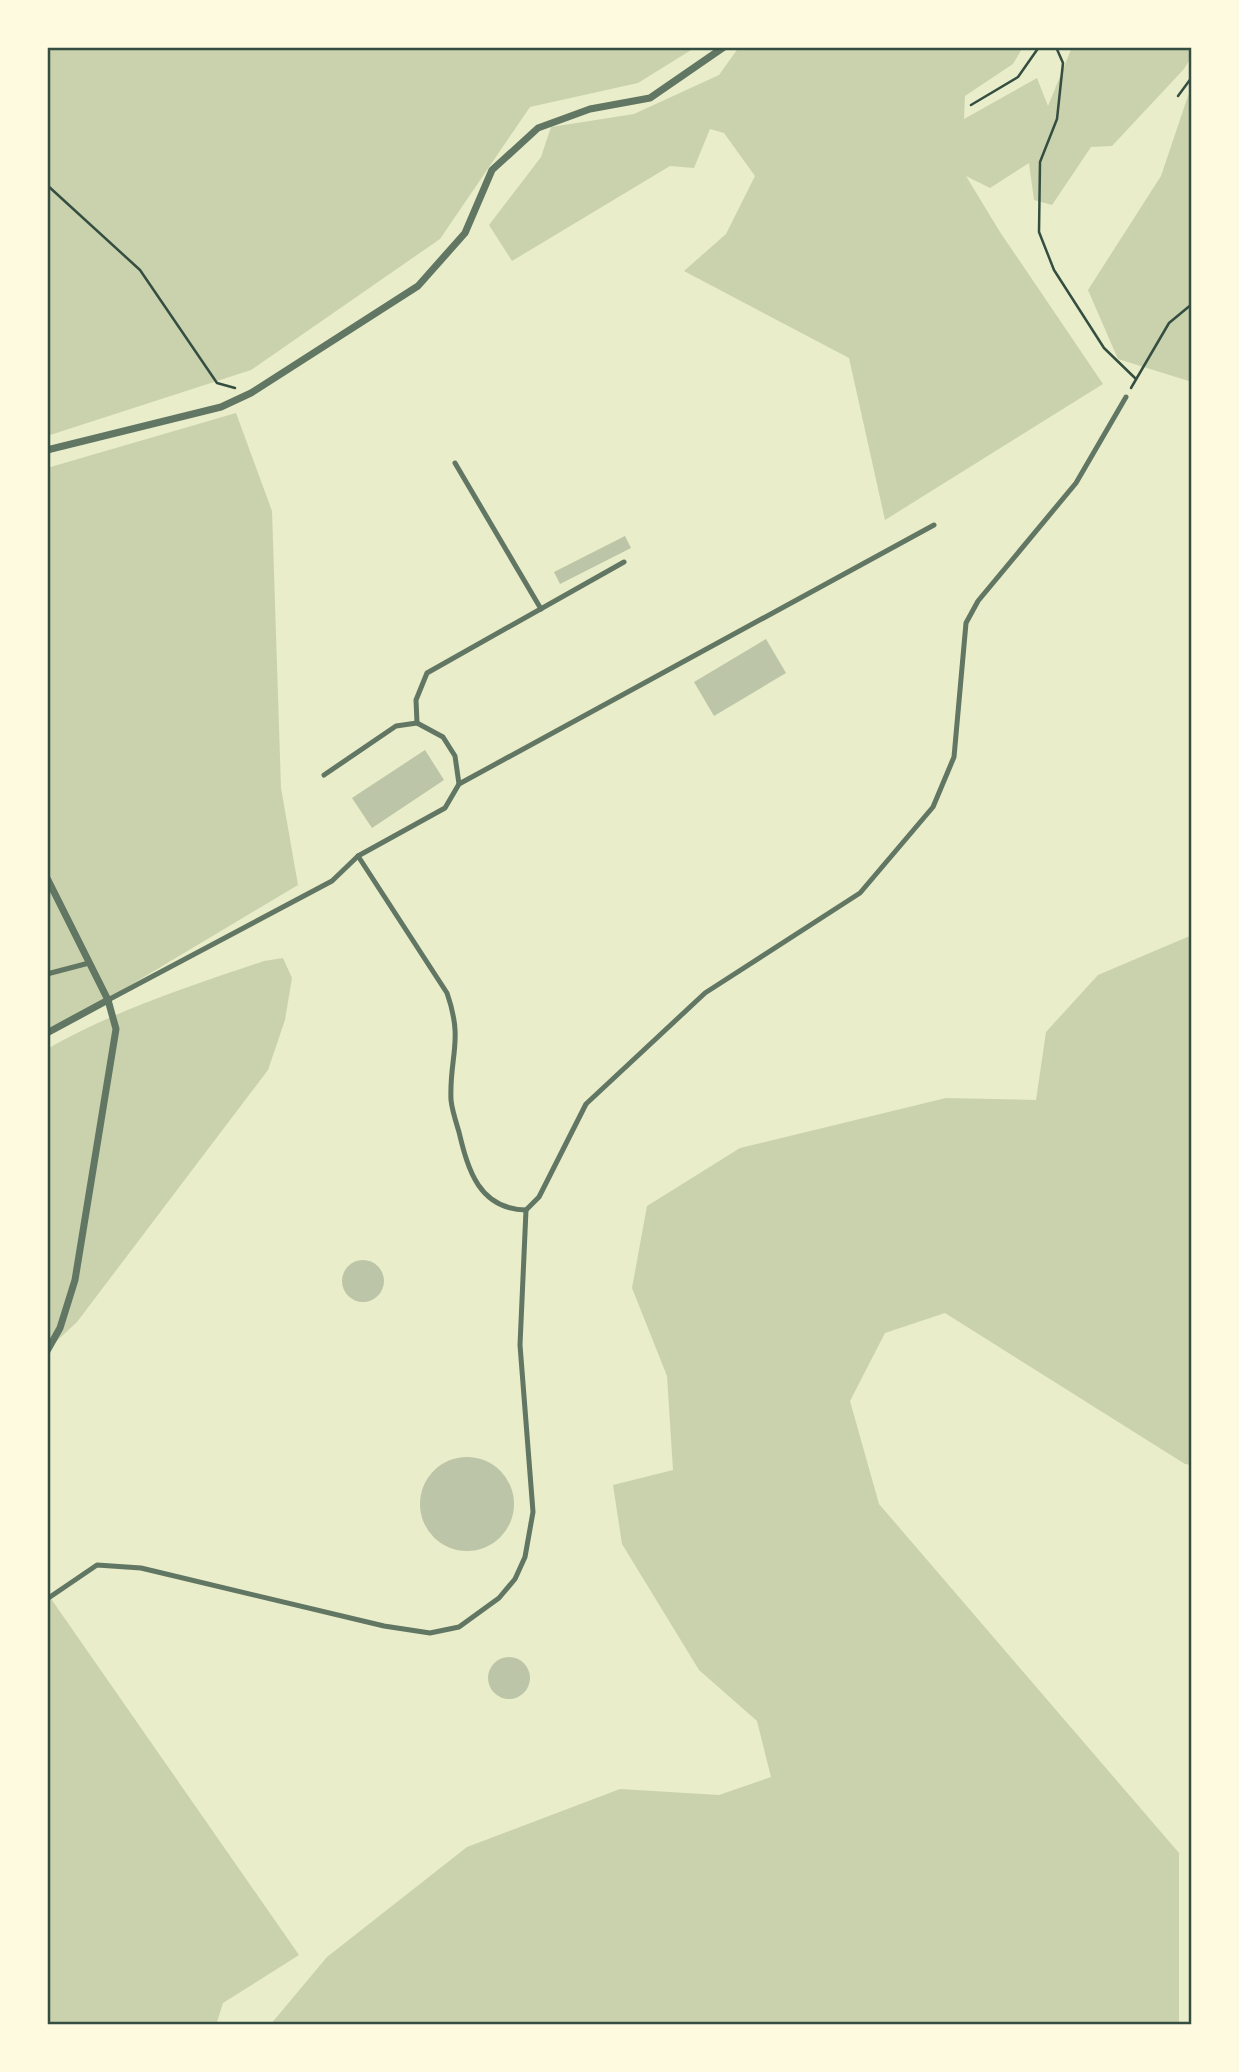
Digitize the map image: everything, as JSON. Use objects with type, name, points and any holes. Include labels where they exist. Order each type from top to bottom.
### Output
[{"type":"street","points":[[47,450],[221,407],[251,393],[418,286],[465,233],[492,170],[538,128],[590,109],[650,98],[724,47]]},
{"type":"street","points":[[47,878],[108,1000],[116,1029],[75,1280],[60,1328],[47,1351]]},
{"type":"street","points":[[47,1033],[108,1000]]},
{"type":"lane","points":[[47,1599],[97,1565],[141,1568],[384,1626],[430,1633],[459,1627],[478,1616],[499,1598],[515,1578],[531,1537],[533,1512],[520,1345],[526,1210],[539,1197],[586,1104],[705,993],[860,893],[933,807],[954,757],[966,623],[978,601],[1076,483],[1126,397]]},
{"type":"lane","points":[[455,463],[541,609]]},
{"type":"lane","points":[[108,1000],[332,881],[358,856],[445,808],[459,784],[934,525]]},
{"type":"lane","points":[[417,723],[416,700],[427,673],[624,562]]},
{"type":"lane","points":[[324,775],[397,726],[417,723],[443,737],[455,756],[459,784]]},
{"type":"lane","points":[[358,856],[447,993],[452,1005],[457,1046],[451,1100],[468,1171],[490,1199],[510,1209],[526,1210]]},
{"type":"lane","points":[[47,974],[89,963]]},
{"type":"path","points":[[971,105],[1018,77],[1039,47]]},
{"type":"path","points":[[1056,47],[1063,63],[1057,119],[1040,162],[1039,232],[1054,270],[1104,348],[1136,379]]},
{"type":"path","points":[[1178,96],[1192,77]]},
{"type":"path","points":[[47,185],[140,270],[217,383],[251,393]]},
{"type":"path","points":[[1126,397],[1169,323],[1192,304]]},
{"type":"green space","points":[[47,47],[696,47],[638,83],[530,107],[440,239],[251,370],[47,436]]},
{"type":"green space","points":[[739,47],[1023,47],[1013,64],[965,96],[964,119],[1037,78],[1048,106],[1072,47],[1192,47],[1192,56],[1184,69],[1112,146],[1091,147],[1052,205],[1034,200],[1029,163],[990,188],[966,176],[1000,232],[1103,384],[885,520],[849,358],[684,271],[726,234],[755,176],[724,133],[710,129],[694,168],[670,166],[512,261],[489,225],[541,157],[551,127],[634,114],[719,75]]},
{"type":"green space","points":[[1192,84],[1192,382],[1118,359],[1088,290],[1161,176]]},
{"type":"green space","points":[[236,413],[272,511],[281,788],[298,885],[47,1035],[47,468]]},
{"type":"green space","points":[[1192,935],[1192,1465],[1185,1464],[945,1313],[885,1333],[850,1401],[879,1504],[1179,1853],[1179,2025],[270,2025],[327,1957],[467,1847],[620,1789],[719,1795],[771,1777],[757,1721],[699,1670],[622,1544],[613,1485],[673,1470],[667,1376],[632,1288],[647,1206],[740,1148],[946,1098],[1036,1100],[1046,1032],[1098,975]]},
{"type":"green space","points":[[283,958],[292,978],[285,1020],[268,1070],[77,1322],[47,1350],[47,1049],[99,1022],[153,1000],[264,961]]},
{"type":"green space","points":[[47,1593],[299,1955],[223,2003],[216,2025],[47,2025]]},
{"type":"building","points":[[625,536],[631,548],[560,584],[554,572]]},
{"type":"building","points":[[766,639],[786,673],[714,716],[694,682]]},
{"type":"building","points":[[425,750],[444,780],[372,828],[352,798]]},
{"type":"building","points":[[363,1260],[378,1266],[384,1281],[378,1296],[363,1302],[348,1296],[342,1281],[348,1266]]},
{"type":"building","points":[[467,1457],[485,1461],[500,1471],[510,1486],[514,1504],[510,1522],[500,1537],[485,1547],[467,1551],[449,1547],[434,1537],[424,1522],[420,1504],[424,1486],[434,1471],[449,1461]]},
{"type":"building","points":[[509,1657],[524,1663],[530,1678],[524,1693],[509,1699],[494,1693],[488,1678],[494,1663]]}]
